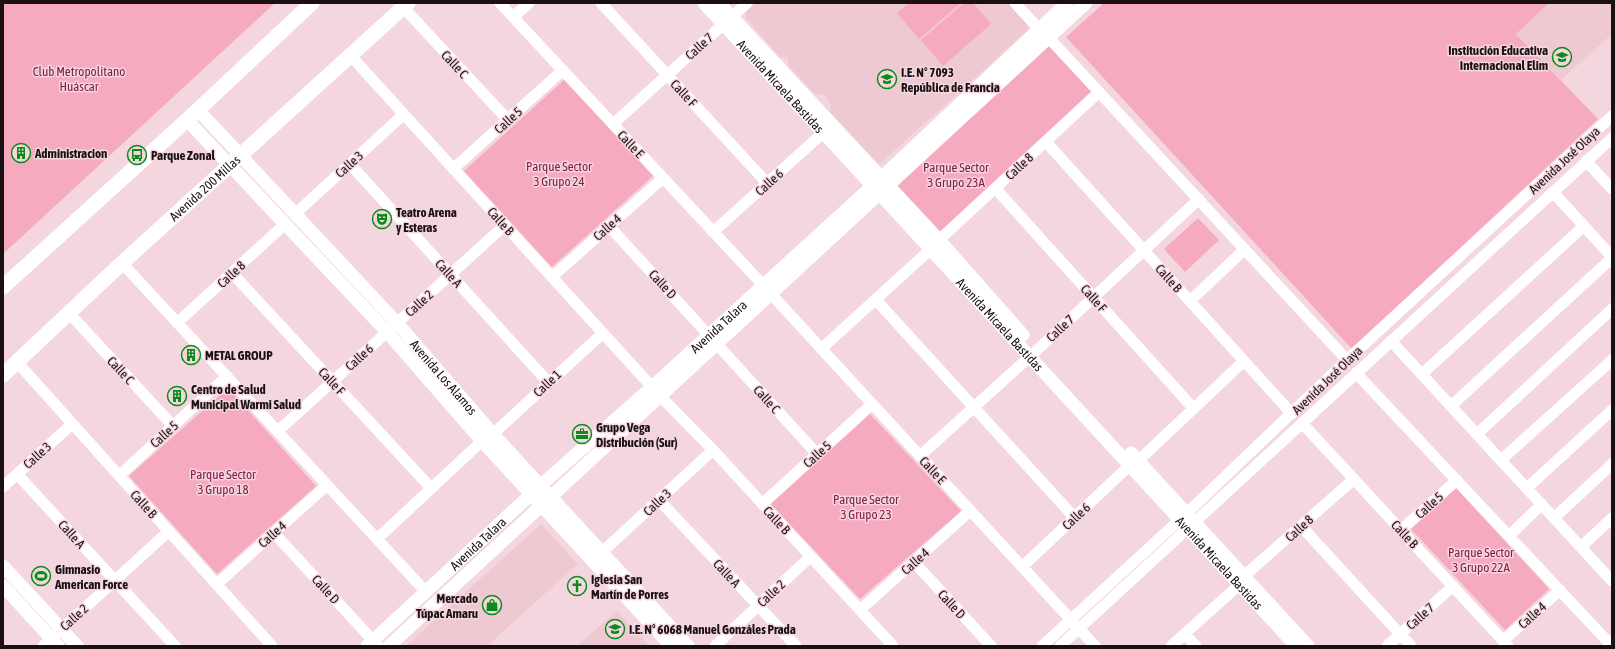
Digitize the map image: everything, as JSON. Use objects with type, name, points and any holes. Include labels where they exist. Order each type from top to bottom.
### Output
[{"type":"main road","points":[[3,287],[193,115],[312,3]]},
{"type":"main road","name":"Avenida 200 Millas","points":[[3,375],[122,263],[405,5]]},
{"type":"street","name":"Calle E","points":[[500,3],[822,349],[1095,646]]},
{"type":"street","points":[[513,17],[529,3]]},
{"type":"street","name":"Calle F","points":[[601,3],[767,183]]},
{"type":"street","name":"Avenida Micaela Bastidas","points":[[704,3],[728,20],[1187,520],[1242,581],[1296,646]]},
{"type":"street","name":"Avenida Micaela Bastidas","points":[[719,3],[728,20],[824,132],[880,186]]},
{"type":"street","name":"Calle 7","points":[[612,124],[747,3]]},
{"type":"street","points":[[1015,3],[1100,92],[1347,360]]},
{"type":"street","name":"Avenida Talara","points":[[1044,34],[1068,3]]},
{"type":"street","name":"Avenida Talara","points":[[389,646],[552,497],[656,392],[713,339],[1044,34],[1086,3]]},
{"type":"street","name":"Calle C","points":[[405,5],[508,120]]},
{"type":"street","name":"Calle B","points":[[350,55],[656,392],[713,450],[893,646]]},
{"type":"street","name":"Calle 5","points":[[453,169],[563,70]]},
{"type":"street","name":"Calle 8","points":[[822,349],[1100,92]]},
{"type":"street","name":"Calle 3","points":[[294,214],[404,114]]},
{"type":"street","name":"Avenida Los Alamos","points":[[193,115],[235,161],[285,224],[387,332],[482,441],[535,490],[552,497],[601,553],[688,646]]},
{"type":"street","name":"Avenida José Olaya","points":[[1060,646],[1347,360],[1612,116]]},
{"type":"street","name":"Calle 6","points":[[713,232],[824,132]]},
{"type":"street","name":"Avenida José Olaya","points":[[1042,646],[1070,619],[1302,423],[1612,138]]},
{"type":"street","name":"Calle B","points":[[1046,142],[1292,414]]},
{"type":"street","name":"Avenida Los Alamos","points":[[235,161],[294,214],[397,323],[493,434],[535,490],[541,506],[671,646]]},
{"type":"street","points":[[1586,161],[1612,189]]},
{"type":"street","name":"Calle A","points":[[350,164],[548,382]]},
{"type":"street","name":"Calle 4","points":[[552,277],[663,178]]},
{"type":"street","name":"Calle F","points":[[995,188],[1194,409]]},
{"type":"street","points":[[1451,406],[1612,258],[1552,192]]},
{"type":"street","name":"Calle 7","points":[[920,456],[1033,354],[1198,199]]},
{"type":"street","name":"Calle 8","points":[[177,323],[285,224]]},
{"type":"street","name":"Calle 2","points":[[387,332],[505,225]]},
{"type":"street","name":"Calle D","points":[[609,226],[713,339]]},
{"type":"street","points":[[1422,374],[1584,226]]},
{"type":"street","points":[[1190,300],[1246,249]]},
{"type":"street","points":[[122,263],[426,592]]},
{"type":"street","name":"Calle F","points":[[232,273],[432,488]]},
{"type":"street","points":[[1424,289],[1435,300]]},
{"type":"street","points":[[876,300],[1074,518]]},
{"type":"street","points":[[1477,434],[1612,310]]},
{"type":"street","name":"Calle C","points":[[69,313],[173,426]]},
{"type":"street","name":"Calle 6","points":[[278,431],[387,332]]},
{"type":"street","name":"Calle 1","points":[[493,434],[603,333]]},
{"type":"street","name":"Calle C","points":[[713,339],[817,454]]},
{"type":"street","points":[[1391,341],[1581,547],[1610,574]]},
{"type":"street","points":[[1501,460],[1612,360]]},
{"type":"street","name":"Calle 6","points":[[1022,567],[1244,361]]},
{"type":"street","name":"Calle B","points":[[16,362],[217,584],[268,644]]},
{"type":"street","points":[[1356,373],[1612,646]]},
{"type":"street","name":"Calle 5","points":[[119,476],[227,376]]},
{"type":"street","name":"Avenida Talara","points":[[373,644],[535,490],[656,392]]},
{"type":"street","name":"Calle 5","points":[[762,504],[872,404]]},
{"type":"street","points":[[1527,488],[1612,410]]},
{"type":"street","name":"Calle B","points":[[1302,423],[1506,643]]},
{"type":"street","name":"Calle 3","points":[[3,487],[72,424]]},
{"type":"street","points":[[377,539],[482,441]]},
{"type":"street","name":"Calle 3","points":[[601,553],[713,450]]},
{"type":"street","points":[[1554,518],[1612,464]]},
{"type":"street","name":"Calle A","points":[[17,474],[175,646]]},
{"type":"street","name":"Calle 8","points":[[1171,646],[1354,479]]},
{"type":"street","name":"Calle 5","points":[[1401,530],[1457,480]]},
{"type":"street","name":"Calle 4","points":[[217,584],[327,485]]},
{"type":"street","name":"Calle A","points":[[659,500],[796,646]]},
{"type":"street","points":[[1509,536],[1542,504]]},
{"type":"street","name":"Calle 4","points":[[860,610],[970,511]]},
{"type":"street","points":[[1581,547],[1612,518]]},
{"type":"street","points":[[1301,526],[1411,646]]},
{"type":"street","name":"Calle 2","points":[[50,644],[61,629],[169,532]]},
{"type":"street","name":"Calle D","points":[[274,533],[373,644]]},
{"type":"street","name":"Calle 2","points":[[715,646],[810,556]]},
{"type":"street","name":"Calle D","points":[[914,562],[991,646]]},
{"type":"street","points":[[3,566],[77,646]]},
{"type":"street","name":"Avenida Micaela Bastidas","points":[[1242,581],[1308,646]]},
{"type":"street","points":[[3,586],[50,644]]},
{"type":"street","name":"Calle 7","points":[[1387,646],[1453,586]]},
{"type":"street","name":"Calle 4","points":[[1506,643],[1560,590]]},
{"type":"street","points":[[1185,634],[1196,646]]},
{"type":"shaded area","name":"I.E. N° 7093 República de Francia","points":[[756,3],[1009,3],[1028,23],[1028,30],[882,162],[878,163],[830,112],[831,105],[823,94],[815,94],[788,65],[788,59],[786,57],[780,57],[746,18],[746,12]]},
{"type":"shaded area","name":"Institución Educativa Internacional Elim","points":[[1549,3],[1612,3],[1612,34],[1561,80],[1516,33]]},
{"type":"shaded area","name":"Mercado Túpac Amaru","points":[[541,524],[578,564],[487,646],[406,646]]},
{"type":"shaded area","name":"I.E. N° 6068 Manuel Gonzáles Prada","points":[[617,611],[649,646],[577,646]]},
{"type":"green space","name":"Club Metropolitano Huáscar","points":[[3,3],[275,3],[3,254]]},
{"type":"green space","points":[[909,3],[961,3],[919,39],[897,13]]},
{"type":"green space","points":[[964,3],[973,3],[991,24],[943,66],[921,40]]},
{"type":"green space","points":[[1104,3],[1549,3],[1516,34],[1598,119],[1352,349],[1066,37]]},
{"type":"green space","name":"Parque Sector 3 Grupo 23A","points":[[1049,46],[1093,92],[940,233],[897,186]]},
{"type":"green space","name":"Parque Sector 3 Grupo 24","points":[[565,79],[653,176],[552,267],[464,171]]},
{"type":"green space","points":[[1198,218],[1219,240],[1185,272],[1164,249]]},
{"type":"green space","name":"Parque Sector 3 Grupo 18","points":[[228,388],[316,486],[217,574],[129,476]]},
{"type":"green space","name":"Parque Sector 3 Grupo 23","points":[[870,414],[961,511],[860,599],[771,504]]},
{"type":"green space","name":"Parque Sector 3 Grupo 22A","points":[[1456,488],[1549,589],[1505,630],[1411,529]]},
{"type":"place","name":"Institución Educativa Internacional Elim","points":[[1562,57]]},
{"type":"place","name":"I.E. N° 7093 República de Francia","points":[[887,79]]},
{"type":"place","name":"Administracion","points":[[21,153]]},
{"type":"place","name":"Parque Zonal","points":[[137,155]]},
{"type":"place","name":"Teatro Arena y Esteras","points":[[382,219]]},
{"type":"place","name":"METAL GROUP","points":[[191,355]]},
{"type":"place","name":"Centro de Salud Municipal Warmi Salud","points":[[177,396]]},
{"type":"place","name":"Grupo Vega Distribución (Sur)","points":[[582,434]]},
{"type":"place","name":"Gimnasio American Force","points":[[41,576]]},
{"type":"place","name":"Iglesia San Martín de Porres","points":[[577,586]]},
{"type":"place","name":"Mercado Túpac Amaru","points":[[492,605]]},
{"type":"place","name":"I.E. N° 6068 Manuel Gonzáles Prada","points":[[615,629]]}]
